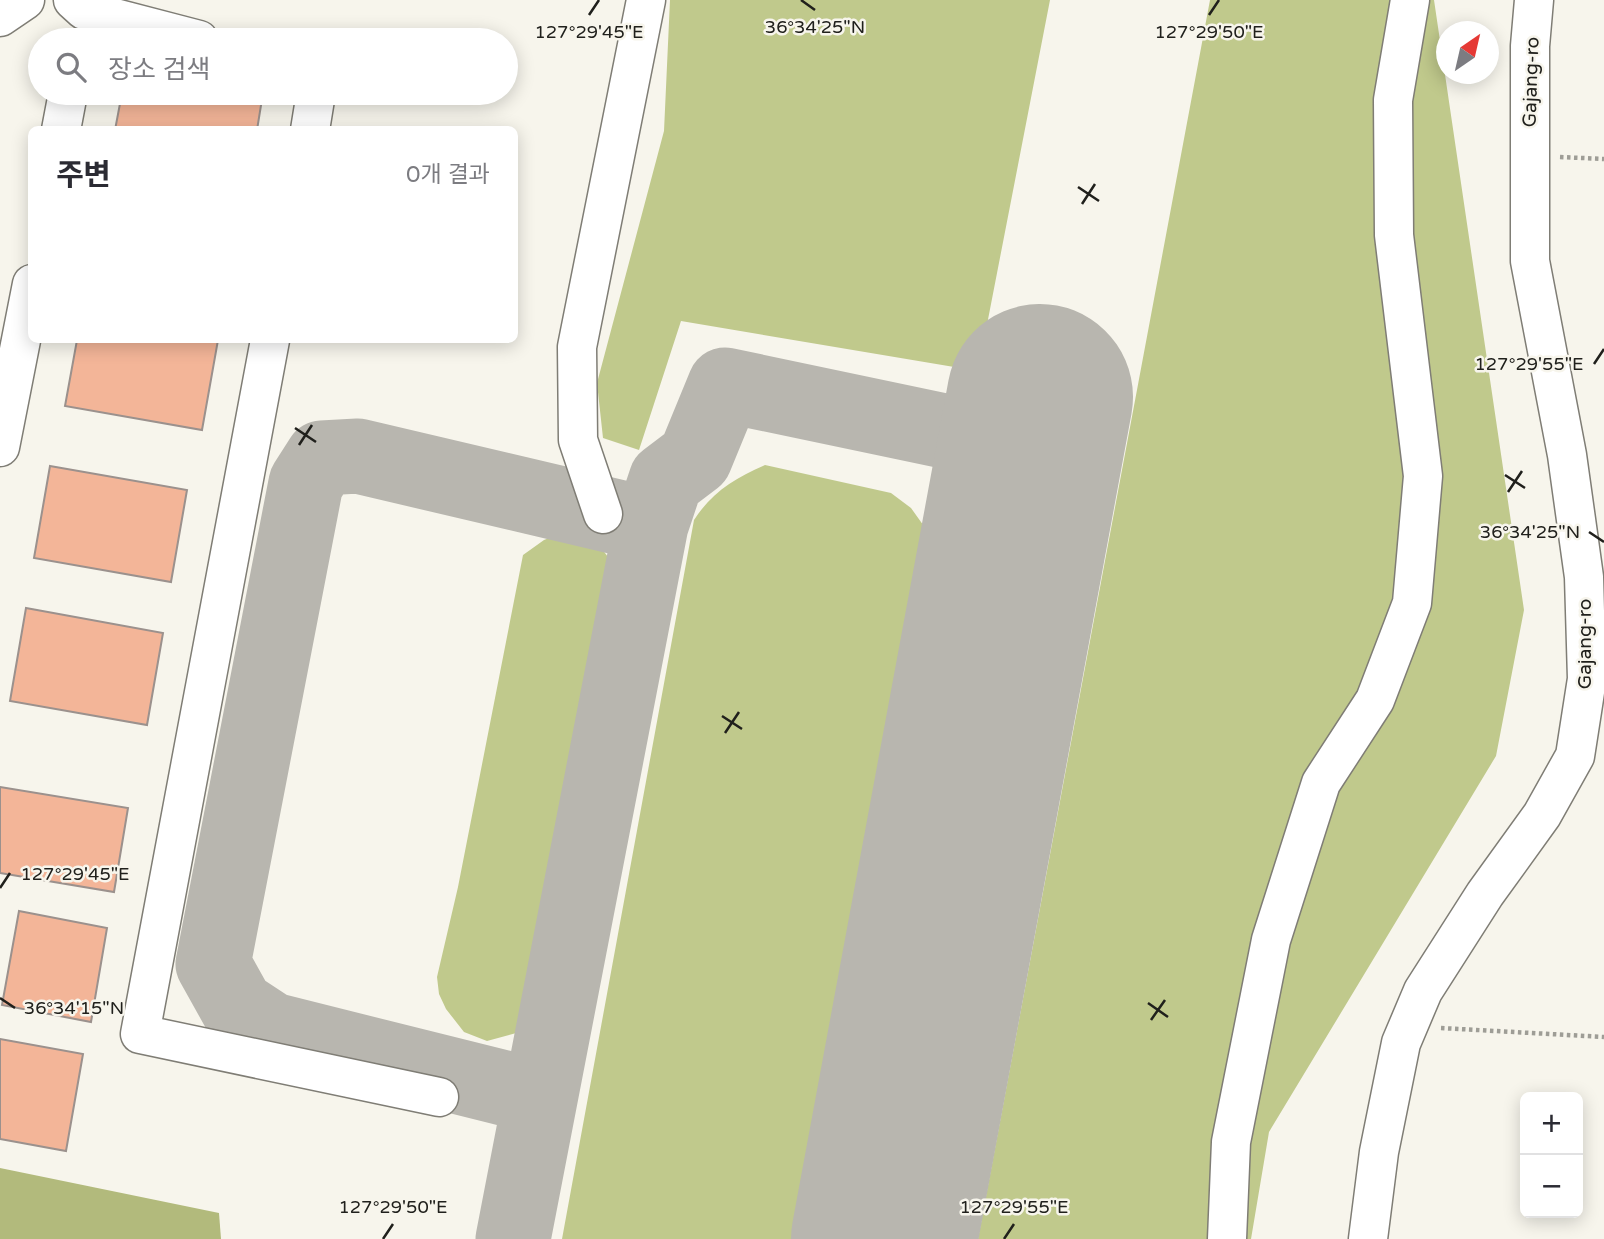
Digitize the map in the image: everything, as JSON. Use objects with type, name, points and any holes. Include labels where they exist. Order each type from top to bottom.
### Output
[{"type":"street","points":[[0,17],[25,0]]},
{"type":"street","points":[[603,514],[578,440],[577,347],[646,0]]},
{"type":"street","points":[[1227,1239],[1231,1142],[1271,940],[1321,783],[1375,700],[1412,603],[1423,476],[1394,235],[1393,100],[1410,0]]},
{"type":"street","name":"Gajang-ro","points":[[1368,1239],[1379,1152],[1401,1043],[1423,991],[1485,894],[1542,816],[1575,756],[1587,679],[1584,577],[1567,455],[1530,261],[1528,155],[1530,46],[1534,0]]},
{"type":"street","points":[[79,17],[136,28]]},
{"type":"street","points":[[62,126],[66,105]]},
{"type":"street","points":[[311,126],[314,105]]},
{"type":"street","points":[[0,447],[28,304]]},
{"type":"street","points":[[269,343],[140,1034],[439,1097]]},
{"type":"path","points":[[1528,155],[1604,159]]},
{"type":"path","points":[[1410,1022],[1446,1029],[1604,1037]]},
{"type":"green space","points":[[670,0],[1050,0],[978,371],[681,321],[639,450],[603,438],[597,383],[664,131]]},
{"type":"green space","points":[[1210,0],[1434,0],[1437,21],[1436,84],[1446,84],[1524,610],[1496,756],[1269,1132],[1251,1239],[978,1239]]},
{"type":"green space","points":[[765,465],[891,493],[911,508],[926,529],[940,562],[814,1239],[562,1239],[694,520],[708,501],[725,487]]},
{"type":"green space","points":[[564,532],[596,541],[611,561],[533,1004],[520,1032],[487,1041],[464,1032],[446,1009],[439,994],[437,977],[458,887],[523,555],[544,540]]},
{"type":"green space","points":[[0,1168],[219,1213],[221,1239],[0,1239]]},
{"type":"building","points":[[120,105],[261,105],[258,126],[116,126]]},
{"type":"building","points":[[76,343],[217,343],[202,430],[65,406]]},
{"type":"building","points":[[50,466],[187,490],[171,582],[34,558]]},
{"type":"building","points":[[26,608],[163,633],[147,725],[10,701]]},
{"type":"building","points":[[0,787],[128,808],[114,892],[0,873]]},
{"type":"building","points":[[19,911],[107,928],[91,1022],[2,1005]]},
{"type":"building","points":[[0,1039],[83,1054],[66,1151],[0,1139]]},
{"type":"taxiway","points":[[513,1239],[651,525],[666,480],[695,458],[725,385],[1030,449]]},
{"type":"taxiway","points":[[540,1097],[272,1030],[237,1007],[213,964],[306,483],[322,458],[358,456],[651,525]]},
{"type":"runway","points":[[884,1239],[1040,397]]}]
